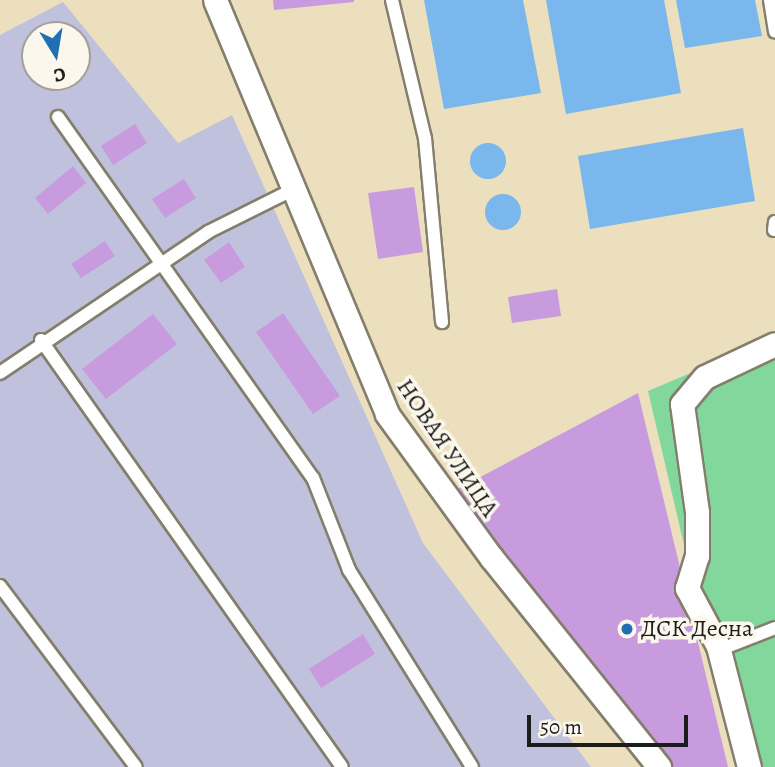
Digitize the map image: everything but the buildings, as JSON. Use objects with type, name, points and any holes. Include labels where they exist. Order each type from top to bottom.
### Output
[{"type":"street","name":"НОВАЯ УЛИЦА","points":[[215,0],[387,414],[491,557],[659,767]]},
{"type":"street","points":[[749,767],[719,650],[687,587],[697,556],[698,512],[682,404],[705,377],[775,344]]},
{"type":"lane","points":[[392,0],[425,138],[442,322]]},
{"type":"lane","points":[[770,0],[775,32]]},
{"type":"lane","points":[[58,117],[159,264],[313,478],[349,570],[472,767]]},
{"type":"lane","points":[[0,373],[41,340],[159,264],[294,189]]},
{"type":"lane","points":[[775,222],[775,229]]},
{"type":"lane","points":[[41,340],[342,767]]},
{"type":"lane","points":[[0,586],[136,767]]},
{"type":"lane","points":[[719,650],[775,628]]},
{"type":"shaded area","points":[[63,2],[78,21],[27,21]]},
{"type":"shaded area","points":[[21,24],[21,91],[91,91],[91,36],[178,143],[232,115],[423,543],[591,767],[0,767],[0,35]]},
{"type":"green space","points":[[775,337],[775,767],[736,767],[648,391]]},
{"type":"water","points":[[424,0],[523,0],[541,93],[444,109]]},
{"type":"water","points":[[546,0],[664,0],[681,93],[566,114]]},
{"type":"water","points":[[676,0],[755,0],[762,36],[685,48]]},
{"type":"water","points":[[743,128],[755,201],[590,229],[578,156]]},
{"type":"water","points":[[488,143],[500,149],[506,161],[500,173],[488,179],[476,173],[470,161],[476,149]]},
{"type":"water","points":[[503,194],[515,200],[521,212],[515,224],[503,230],[491,224],[485,212],[491,200]]},
{"type":"place","name":"ДСК Десна","points":[[627,629]]}]
